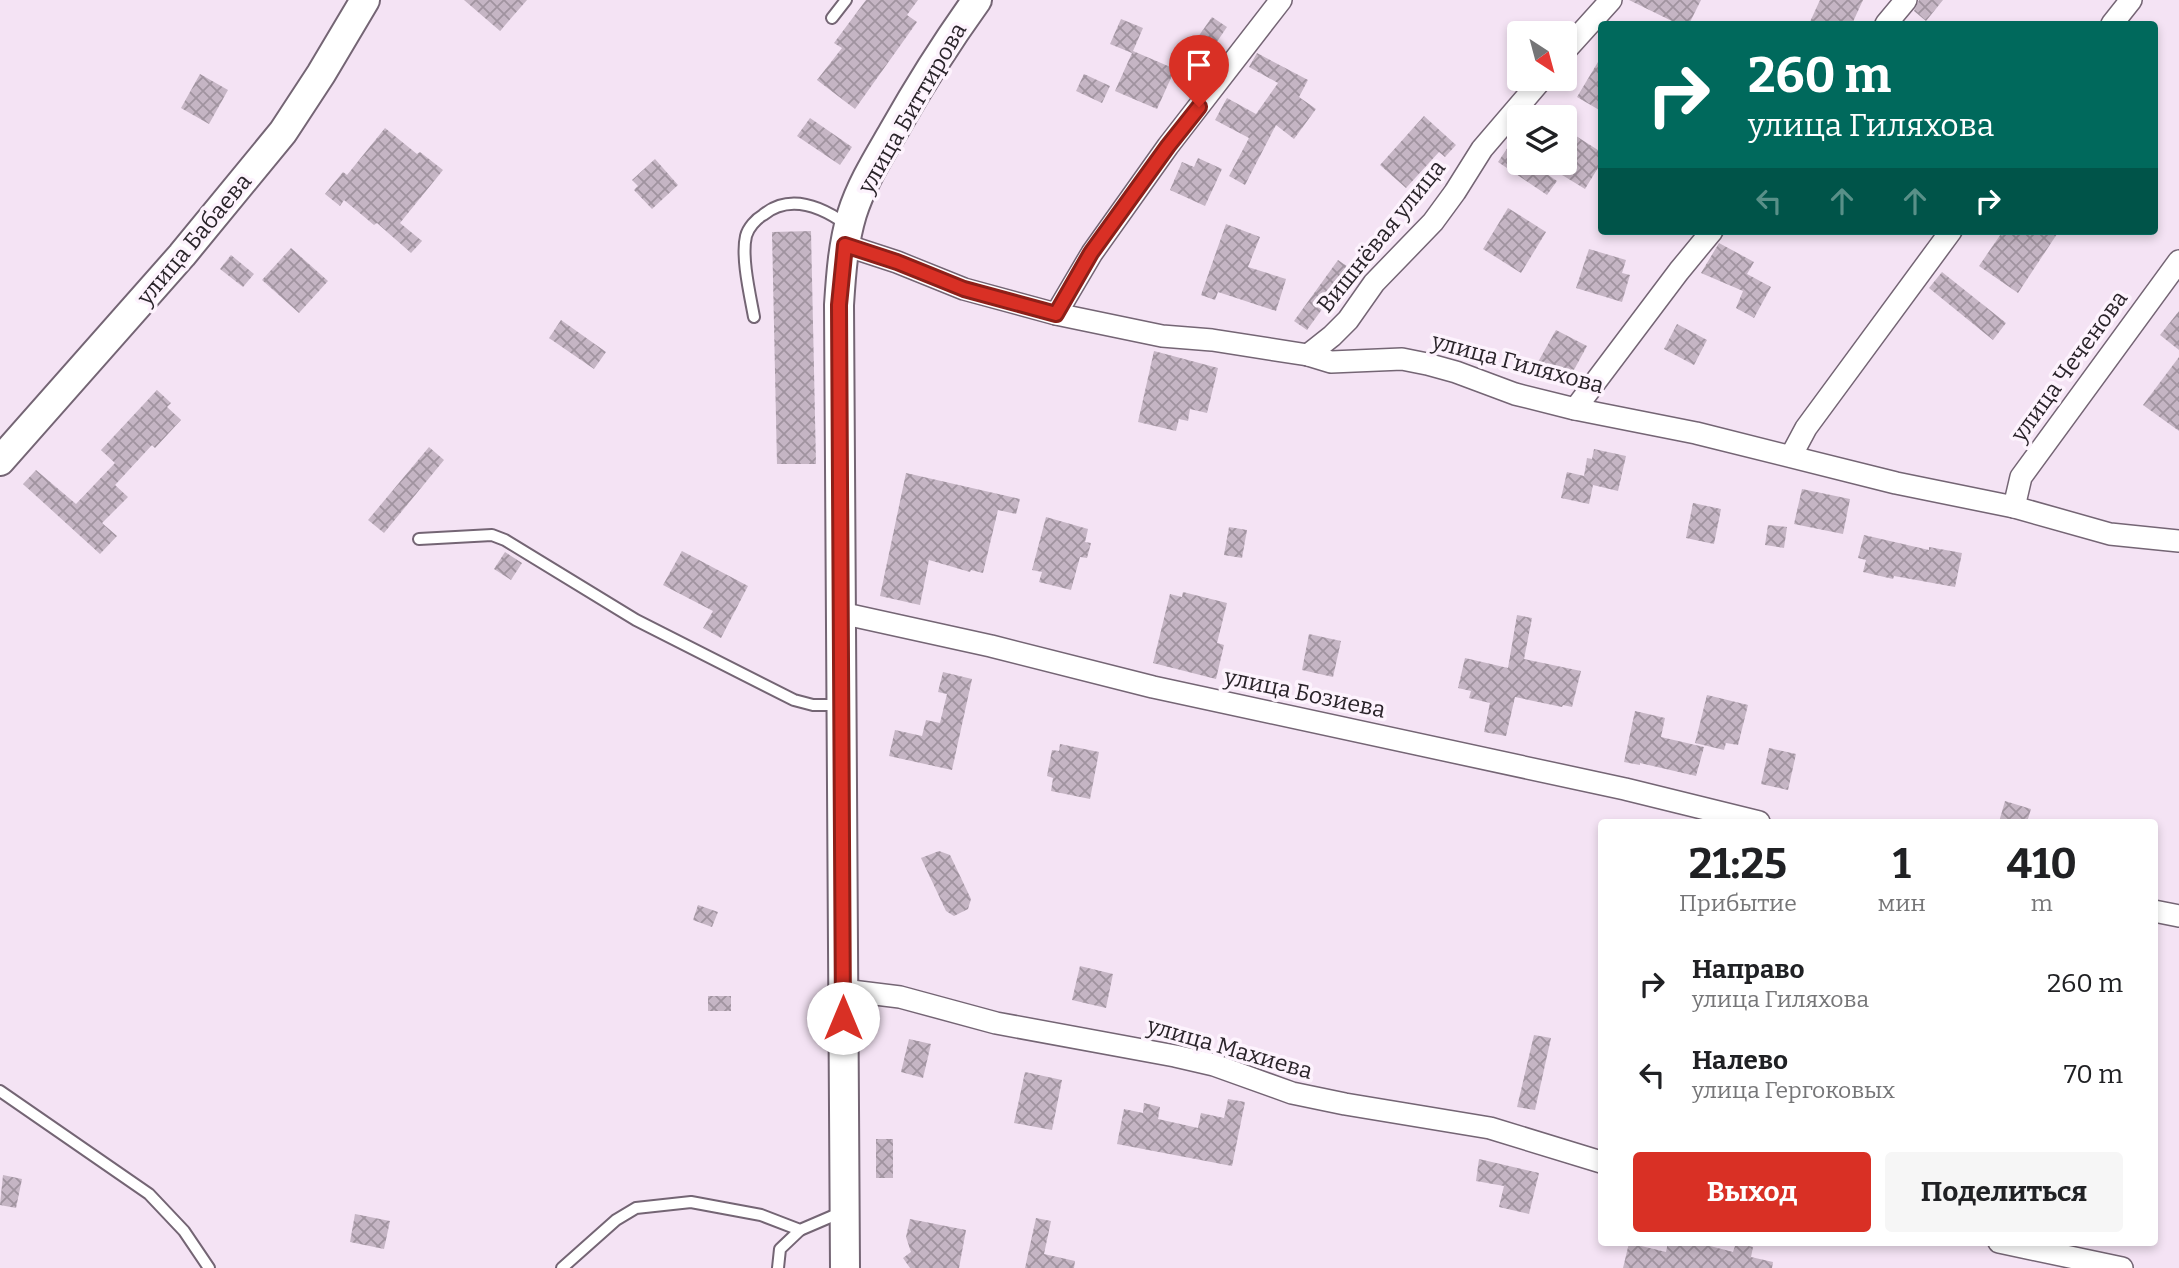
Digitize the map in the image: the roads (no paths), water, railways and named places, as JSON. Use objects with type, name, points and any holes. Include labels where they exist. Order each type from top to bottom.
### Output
[{"type":"street","name":"улица Бабаева","points":[[0,461],[182,255],[283,132],[365,0]]},
{"type":"street","name":"улица Биттирова","points":[[845,1268],[839,305],[847,236],[863,190],[883,149],[929,70],[977,0]]},
{"type":"street","points":[[1056,314],[1091,253],[1168,146],[1281,0]]},
{"type":"street","points":[[1577,38],[1611,0]]},
{"type":"street","points":[[1888,21],[1906,0]]},
{"type":"street","points":[[2114,21],[2132,0]]},
{"type":"street","name":"Вишнёвая улица","points":[[1308,355],[1348,320],[1374,283],[1433,222],[1482,149],[1532,91]]},
{"type":"street","points":[[1575,409],[1709,235]]},
{"type":"street","points":[[1791,456],[1806,428],[1948,235]]},
{"type":"street","name":"улица Гиляхова","points":[[847,236],[897,262],[964,289],[1056,314],[1163,337],[1212,340],[1308,355],[1331,362],[1402,359],[1427,364],[1457,372],[1515,394],[1575,409],[1659,424],[1896,483],[2014,508],[2110,534],[2179,541]]},
{"type":"street","name":"улица Чеченова","points":[[2014,508],[2021,477],[2179,261]]},
{"type":"street","name":"улица Бозиева","points":[[841,613],[991,646],[1246,708],[1613,786],[1747,819]]},
{"type":"street","points":[[2158,912],[2179,916]]},
{"type":"street","name":"улица Махиева","points":[[843,990],[900,997],[996,1023],[1175,1056],[1214,1065],[1316,1099],[1490,1128],[1598,1161]]},
{"type":"street","points":[[2018,1246],[2122,1268]]},
{"type":"lane","points":[[832,18],[846,0]]},
{"type":"lane","points":[[754,317],[746,265],[746,235],[756,220],[770,209],[789,204],[811,205],[830,212],[847,236]]},
{"type":"lane","points":[[1976,500],[2002,494],[2021,477]]},
{"type":"lane","points":[[419,539],[479,535],[505,540],[636,620],[794,700],[813,705],[842,705]]},
{"type":"lane","points":[[0,1091],[149,1194],[184,1231],[209,1268]]},
{"type":"lane","points":[[562,1268],[616,1220],[636,1208],[691,1202],[761,1215],[800,1230]]},
{"type":"lane","points":[[778,1268],[780,1249],[800,1230],[845,1210]]}]
